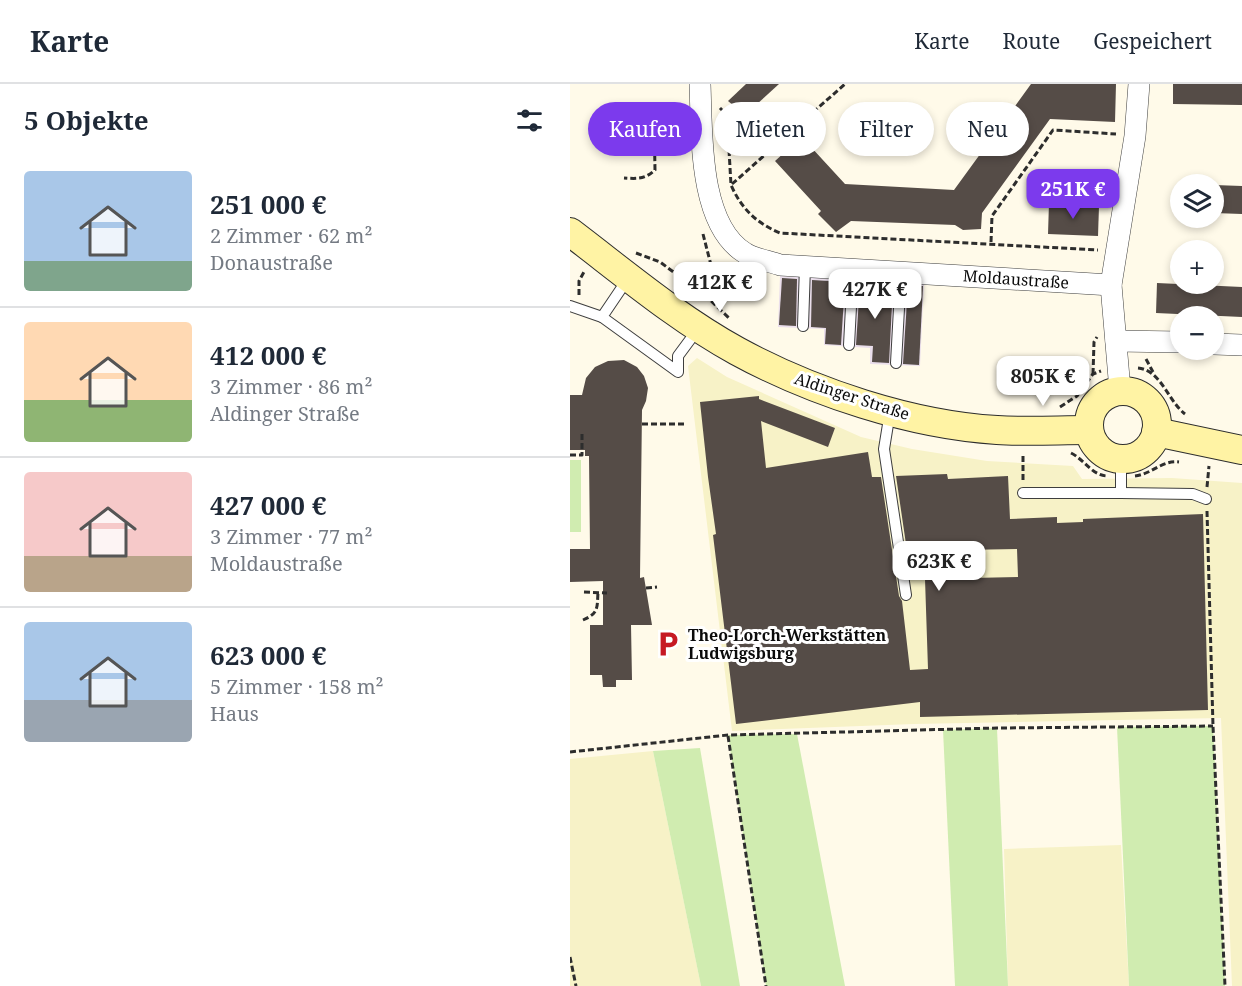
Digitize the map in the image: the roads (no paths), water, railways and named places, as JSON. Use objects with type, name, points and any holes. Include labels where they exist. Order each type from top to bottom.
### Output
[{"type":"main road","name":"Aldinger Straße","points":[[570,232],[630,264],[699,327],[736,351],[838,395],[890,412],[961,426],[997,430],[1089,430]]},
{"type":"main road","points":[[1120,390],[1141,395],[1149,402],[1157,422],[1152,443],[1143,452],[1121,459],[1112,457],[1096,447],[1089,430],[1089,418],[1093,408],[1109,393],[1120,390]]},
{"type":"main road","points":[[1156,432],[1242,450]]},
{"type":"street","points":[[1120,390],[1111,285],[1135,136],[1139,84]]},
{"type":"street","name":"Moldaustraße","points":[[700,86],[706,182],[713,210],[728,237],[745,253],[780,265],[1111,285]]},
{"type":"street","points":[[1116,340],[1170,342]]},
{"type":"street","points":[[1224,344],[1242,345]]},
{"type":"lane","points":[[603,317],[630,264]]},
{"type":"lane","points":[[802,326],[805,266]]},
{"type":"lane","points":[[849,345],[853,269]]},
{"type":"lane","points":[[896,363],[901,272]]},
{"type":"lane","points":[[575,307],[603,317],[678,372],[678,356],[699,327]]},
{"type":"lane","points":[[890,412],[884,449],[906,595]]},
{"type":"lane","points":[[1121,459],[1121,493]]},
{"type":"lane","points":[[1023,493],[1193,494],[1206,498]]},
{"type":"place","name":"Theo-Lorch-Werkstätten Ludwigsburg","points":[[668,644]]}]
